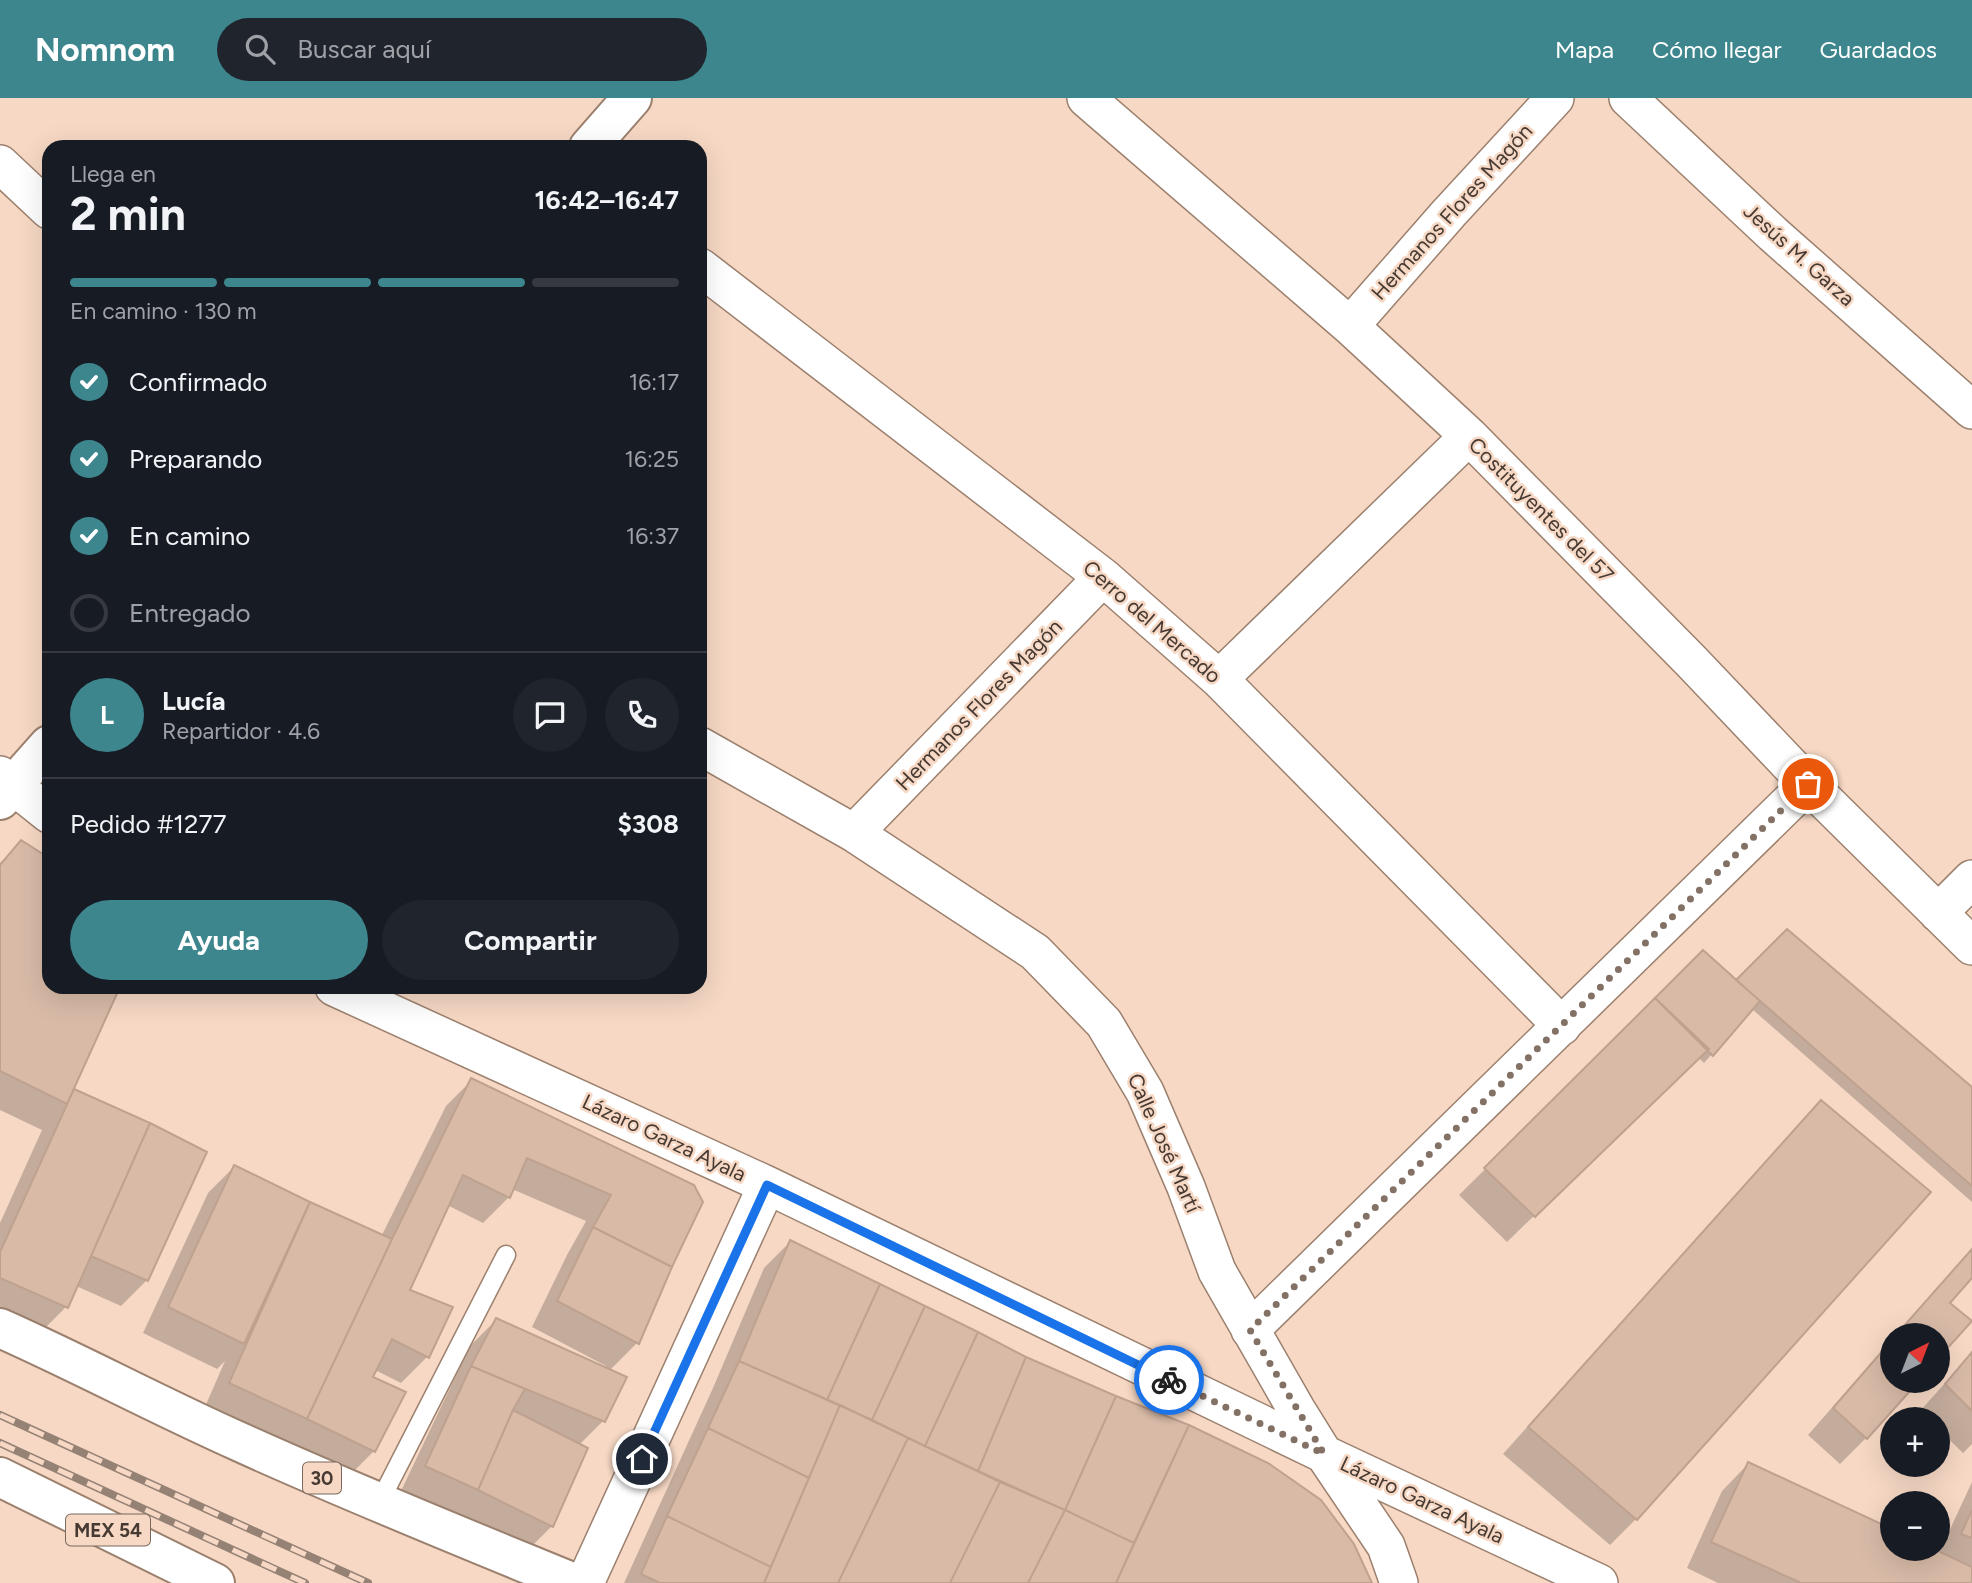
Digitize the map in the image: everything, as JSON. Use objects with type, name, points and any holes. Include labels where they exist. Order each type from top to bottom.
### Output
[{"type":"main road","points":[[595,140],[632,98]]},
{"type":"main road","points":[[4,787],[42,752]]},
{"type":"main road","name":"30","points":[[0,1328],[238,1441],[379,1503],[574,1583]]},
{"type":"main road","name":"MEX 54","points":[[0,1477],[176,1574],[215,1583]]},
{"type":"street","name":"Costituyentes del 57","points":[[1087,98],[1350,326],[1469,436],[1808,784],[1972,946]]},
{"type":"street","name":"Hermanos Flores Magón","points":[[1350,326],[1555,98]]},
{"type":"street","name":"Jesús M. Garza","points":[[1628,98],[1773,234],[1965,390]]},
{"type":"street","points":[[0,164],[42,203]]},
{"type":"street","name":"Cerro del Mercado","points":[[707,272],[1103,577],[1219,679],[1562,1026]]},
{"type":"street","points":[[1219,679],[1469,436]]},
{"type":"street","name":"Hermanos Flores Magón","points":[[854,833],[1103,577]]},
{"type":"street","name":"Calle José Martí","points":[[707,750],[854,833],[1035,952],[1104,1023],[1145,1092],[1186,1187],[1217,1272],[1324,1454],[1385,1546],[1399,1583]]},
{"type":"street","points":[[1250,1330],[1808,784]]},
{"type":"street","points":[[4,787],[42,810]]},
{"type":"street","points":[[1938,913],[1972,879]]},
{"type":"street","name":"Lázaro Garza Ayala","points":[[349,994],[767,1185],[1324,1454],[1599,1583]]},
{"type":"street","points":[[584,1583],[767,1185]]},
{"type":"lane","points":[[379,1503],[506,1255]]},
{"type":"building","points":[[21,840],[42,854],[42,994],[117,994],[67,1104],[0,1071],[0,865]]},
{"type":"building","points":[[1787,929],[1972,1087],[1972,1186],[1736,980]]},
{"type":"building","points":[[1703,950],[1760,1001],[1713,1056],[1655,998]]},
{"type":"building","points":[[1655,998],[1709,1049],[1535,1217],[1484,1168]]},
{"type":"building","points":[[471,1078],[694,1185],[703,1202],[672,1267],[593,1227],[611,1195],[527,1158],[510,1198],[463,1175],[410,1290],[453,1307],[429,1358],[392,1339],[373,1377],[406,1392],[375,1452],[307,1419]]},
{"type":"building","points":[[74,1089],[150,1123],[68,1308],[0,1278],[0,1252]]},
{"type":"building","points":[[1821,1100],[1931,1192],[1637,1520],[1528,1427]]},
{"type":"building","points":[[150,1123],[207,1152],[148,1281],[91,1256]]},
{"type":"building","points":[[234,1165],[310,1202],[244,1344],[168,1307]]},
{"type":"building","points":[[310,1202],[392,1239],[307,1419],[229,1383]]},
{"type":"building","points":[[593,1227],[672,1267],[639,1344],[557,1301]]},
{"type":"building","points":[[790,1240],[880,1284],[827,1400],[739,1361]]},
{"type":"building","points":[[1972,1249],[1972,1278],[1950,1303],[1972,1321],[1950,1346],[1950,1323],[1907,1323]]},
{"type":"building","points":[[880,1284],[925,1306],[872,1420],[827,1400]]},
{"type":"building","points":[[925,1306],[978,1332],[925,1446],[872,1420]]},
{"type":"building","points":[[496,1318],[627,1377],[605,1422],[471,1366]]},
{"type":"building","points":[[978,1332],[1026,1357],[978,1471],[925,1446]]},
{"type":"building","points":[[1972,1352],[1972,1411],[1950,1389],[1950,1378]]},
{"type":"building","points":[[1880,1354],[1880,1393],[1908,1393],[1896,1407],[1880,1407],[1880,1424],[1867,1439],[1833,1408]]},
{"type":"building","points":[[1026,1357],[1116,1396],[1065,1510],[978,1471]]},
{"type":"building","points":[[739,1361],[840,1405],[809,1478],[708,1428]]},
{"type":"building","points":[[471,1366],[525,1389],[478,1490],[425,1466]]},
{"type":"building","points":[[1116,1396],[1189,1425],[1134,1543],[1065,1510]]},
{"type":"building","points":[[840,1405],[908,1438],[838,1583],[764,1583]]},
{"type":"building","points":[[513,1410],[588,1448],[553,1527],[478,1490]]},
{"type":"building","points":[[1189,1425],[1268,1463],[1321,1500],[1354,1544],[1372,1583],[1116,1583]]},
{"type":"building","points":[[708,1428],[809,1478],[771,1567],[667,1516]]},
{"type":"building","points":[[908,1438],[1000,1482],[950,1583],[838,1583]]},
{"type":"building","points":[[1748,1462],[1880,1523],[1880,1561],[1950,1561],[1950,1557],[1972,1567],[1972,1583],[1801,1583],[1711,1542]]},
{"type":"building","points":[[1000,1482],[1065,1510],[1028,1583],[950,1583]]},
{"type":"building","points":[[1065,1510],[1134,1543],[1116,1583],[1028,1583]]},
{"type":"building","points":[[1972,1510],[1972,1538],[1961,1534]]},
{"type":"building","points":[[667,1516],[771,1567],[764,1583],[660,1583],[641,1574]]},
{"type":"railway","points":[[0,1415],[368,1583]]},
{"type":"railway","points":[[0,1443],[305,1583]]},
{"type":"way so far","points":[[1169,1380],[1324,1454],[1250,1330],[1808,784]]},
{"type":"route","points":[[642,1459],[767,1185],[1169,1380]]}]
